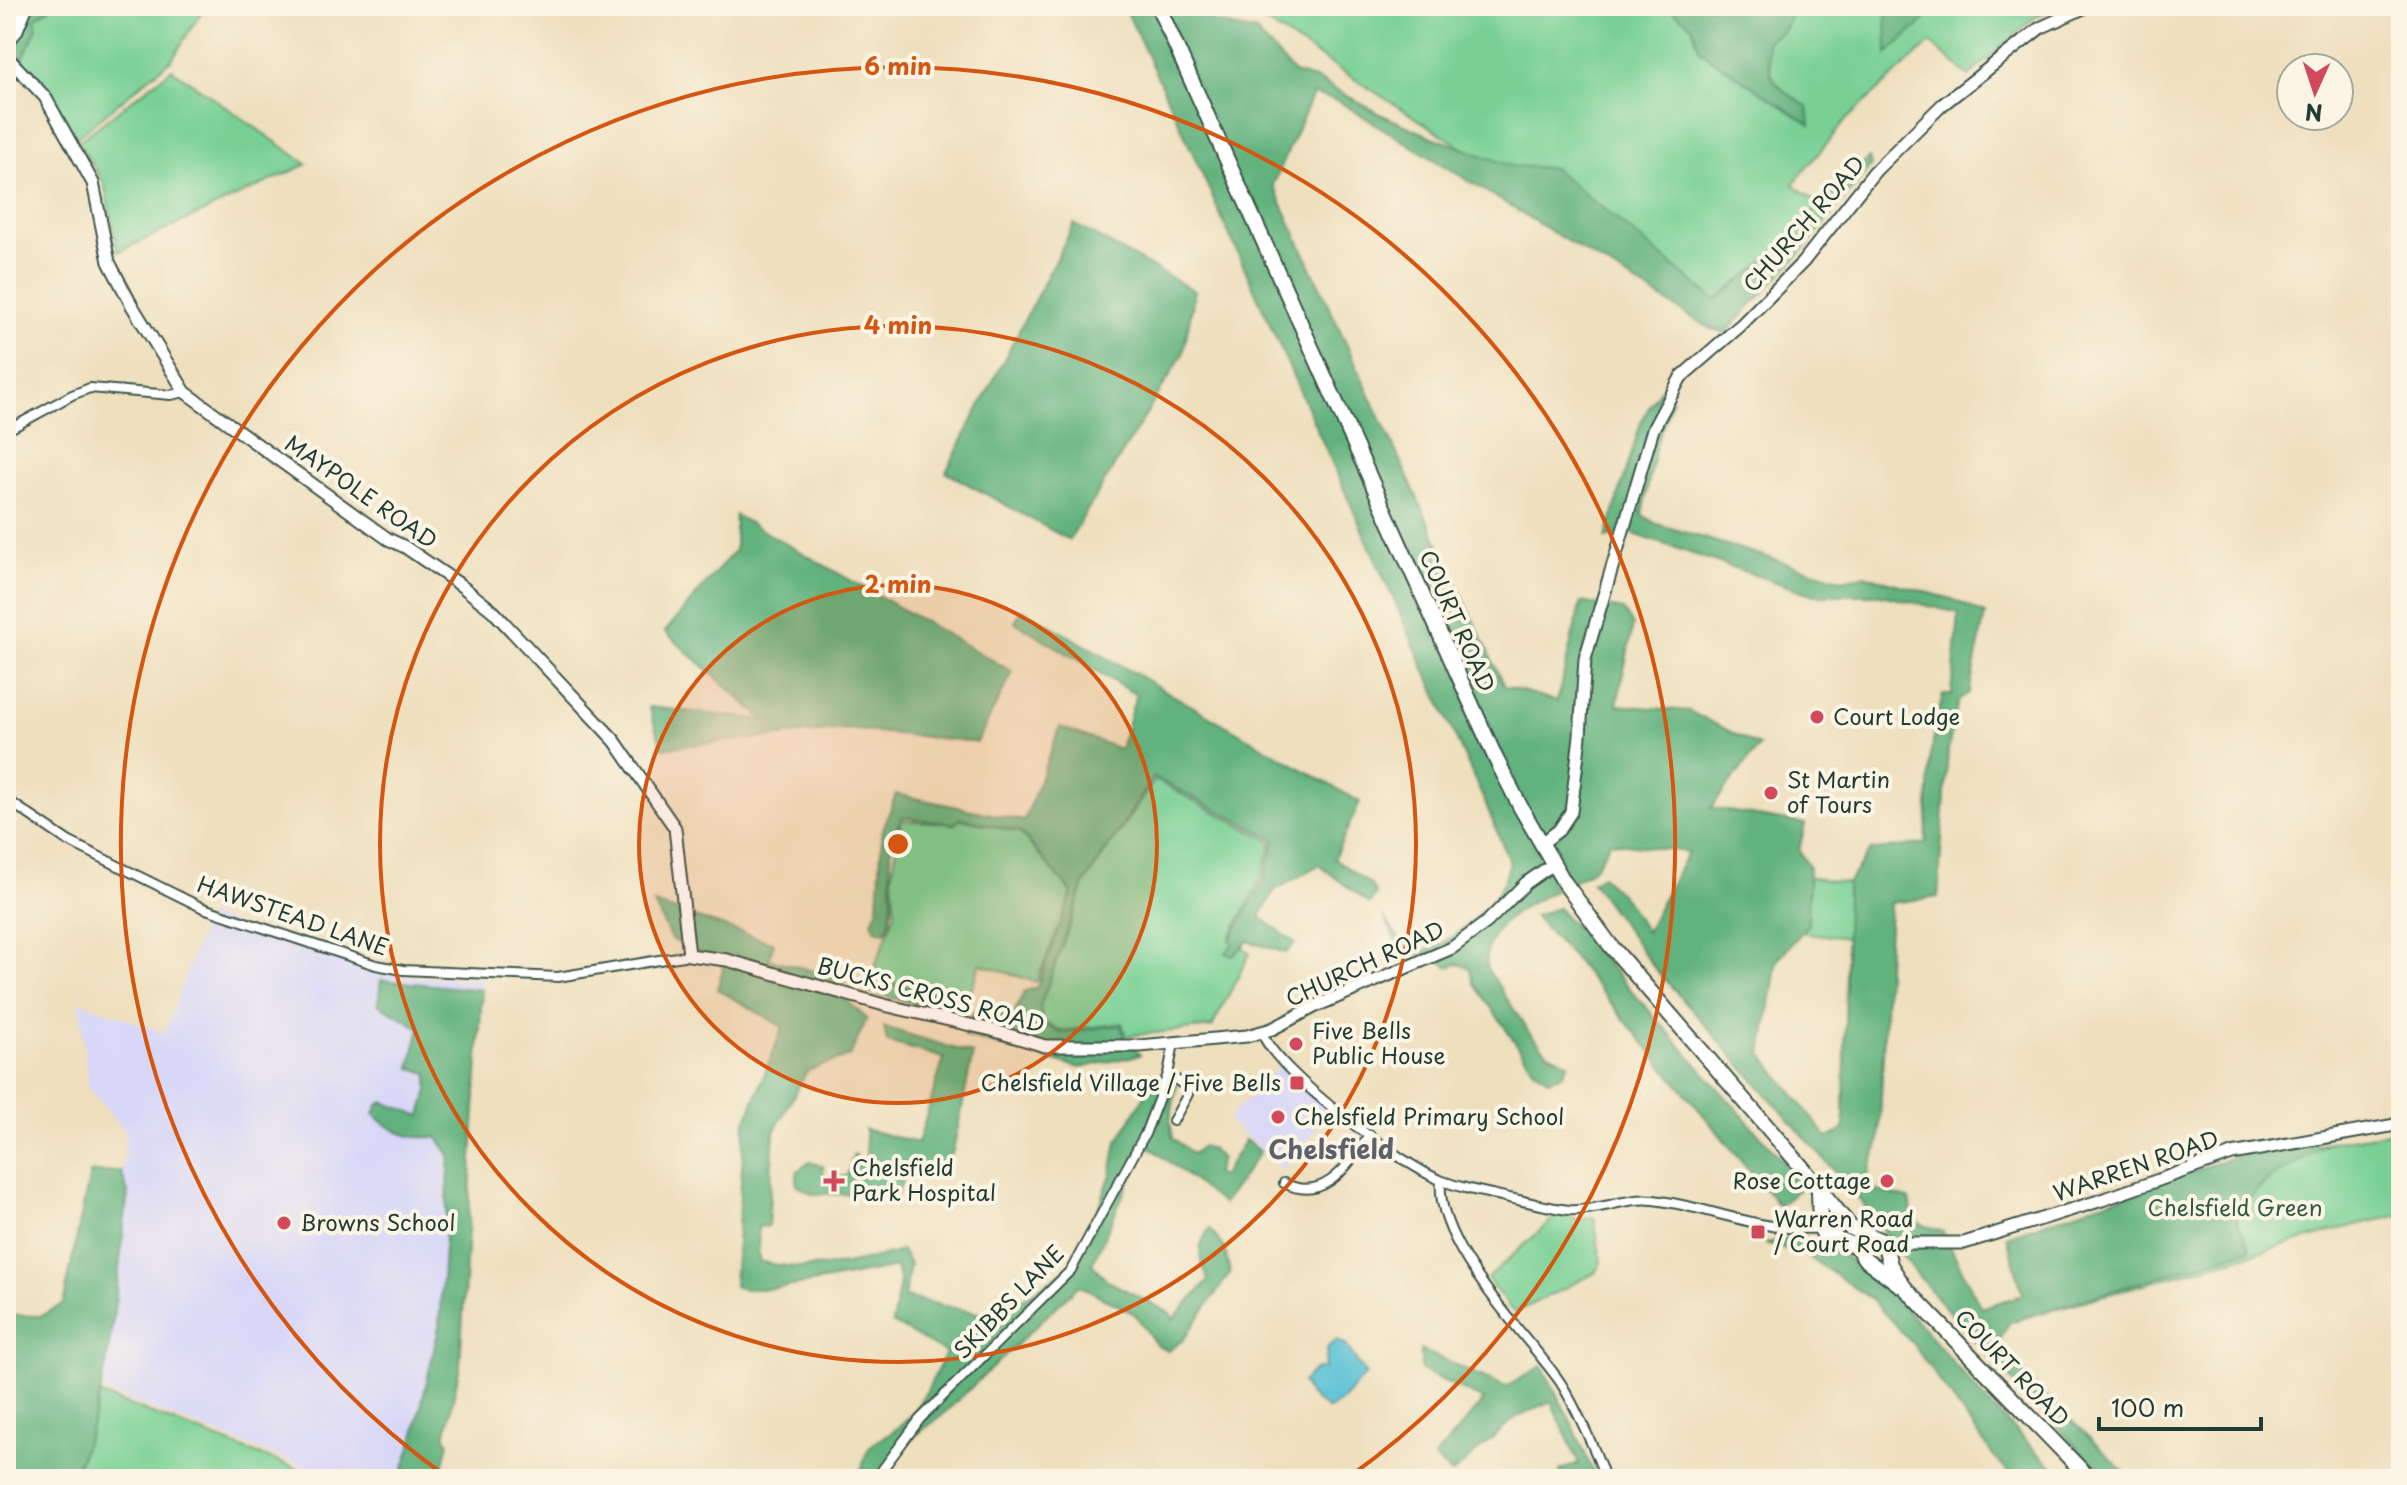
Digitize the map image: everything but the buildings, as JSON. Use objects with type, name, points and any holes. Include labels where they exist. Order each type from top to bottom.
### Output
[{"type":"main road","name":"COURT ROAD","points":[[1158,6],[1496,759],[1553,864],[1610,945],[1854,1231],[1883,1246],[1891,1268],[1904,1287],[1980,1369],[2090,1479]]},
{"type":"main road","points":[[1819,1190],[1820,1225]]},
{"type":"main road","points":[[1820,1225],[1829,1213],[1843,1217],[1843,1232],[1833,1237]]},
{"type":"main road","name":"COURT ROAD","points":[[1820,1225],[1826,1236],[1851,1244],[1888,1279],[1904,1287]]},
{"type":"main road","points":[[1864,1244],[1883,1246],[1883,1261],[1867,1258],[1864,1244]]},
{"type":"street","points":[[6,44],[16,32],[27,6]]},
{"type":"street","name":"CHURCH ROAD","points":[[1541,844],[1559,830],[1571,812],[1585,659],[1653,429],[1681,377],[1741,325],[1803,262],[1875,171],[1942,105],[2040,28],[2088,6]]},
{"type":"street","name":"MAYPOLE ROAD","points":[[6,56],[45,97],[93,183],[109,262],[185,392],[493,611],[615,741],[675,828],[689,955]]},
{"type":"street","points":[[6,431],[90,388],[171,395],[185,392]]},
{"type":"street","name":"HAWSTEAD LANE","points":[[6,799],[68,841],[203,908],[376,965],[403,970],[558,977],[689,955]]},
{"type":"street","name":"CHURCH ROAD","points":[[1262,1033],[1307,1009],[1452,948],[1487,922],[1526,883],[1553,864]]},
{"type":"street","name":"BUCKS CROSS ROAD","points":[[689,955],[743,964],[884,1005],[992,1030],[1045,1046],[1174,1043],[1262,1033]]},
{"type":"street","points":[[1262,1033],[1299,1077],[1370,1135],[1441,1181],[1558,1209],[1585,1209],[1652,1200],[1767,1225],[1798,1229],[1820,1225]]},
{"type":"street","name":"SKIBBS LANE","points":[[878,1479],[920,1419],[1071,1270],[1145,1134],[1168,1074],[1174,1043]]},
{"type":"street","points":[[1168,1074],[1188,1088],[1188,1094],[1173,1121]]},
{"type":"street","name":"WARREN ROAD","points":[[1883,1246],[1964,1243],[2102,1200],[2232,1154],[2401,1124]]},
{"type":"street","points":[[1284,1183],[1303,1189],[1327,1184],[1337,1177],[1370,1135]]},
{"type":"street","points":[[1441,1181],[1441,1198],[1459,1246],[1497,1303],[1560,1381],[1605,1479]]},
{"type":"shaded area","name":"Browns School","points":[[207,915],[368,969],[407,977],[483,979],[458,1348],[440,1479],[337,1479],[44,1369],[124,1163],[126,1132],[88,1088],[80,1002],[165,1033]]},
{"type":"shaded area","name":"Chelsfield Primary School","points":[[1278,1066],[1330,1112],[1283,1170],[1229,1121],[1233,1112],[1261,1088]]},
{"type":"green space","points":[[30,6],[48,6],[49,9],[35,18],[37,28],[21,62],[9,52]]},
{"type":"green space","points":[[33,6],[205,6],[172,59],[76,138],[51,94],[13,48]]},
{"type":"green space","points":[[1124,6],[1204,6],[1211,21],[1256,32],[1294,73],[1318,80],[1380,114],[1512,166],[1553,168],[1715,300],[1758,267],[1869,158],[1871,166],[1803,251],[1726,333],[1711,329],[1338,101],[1313,94],[1273,185],[1504,686],[1557,701],[1581,602],[1623,610],[1633,625],[1617,705],[1689,711],[1759,746],[1711,808],[1805,824],[1799,850],[1809,868],[1808,925],[1777,960],[1762,1054],[1828,1138],[1844,1129],[1847,884],[1870,851],[1926,843],[1931,752],[1943,694],[1952,694],[1959,613],[1881,595],[1814,595],[1628,532],[1606,538],[1642,419],[1660,390],[1672,400],[1656,444],[1642,515],[1657,524],[1843,580],[1864,575],[1952,599],[1985,614],[1969,693],[1958,700],[1948,750],[1938,897],[1890,903],[1879,1141],[1864,1187],[1909,1199],[1915,1222],[1943,1232],[1981,1308],[2023,1295],[2007,1236],[2230,1158],[2328,1143],[2268,1180],[2234,1214],[2250,1249],[2009,1322],[1996,1348],[2132,1479],[2109,1479],[1948,1311],[1862,1202],[1654,967],[1592,882],[1602,876],[1625,899],[1646,932],[1688,852],[1610,842],[1594,868],[1525,907],[1495,933],[1488,949],[1487,968],[1530,1034],[1548,1053],[1569,1063],[1562,1075],[1549,1080],[1534,1069],[1474,983],[1470,968],[1459,964],[1448,967],[1436,958],[1413,962],[1402,953],[1383,915],[1407,946],[1417,951],[1427,950],[1464,928],[1487,906],[1501,887],[1510,863]]},
{"type":"green space","points":[[1240,6],[2060,6],[2034,18],[1969,76],[1930,43],[1847,119],[1793,184],[1829,212],[1722,313]]},
{"type":"green space","points":[[1667,6],[1796,6],[1783,31],[1767,41],[1769,66],[1776,82],[1808,107],[1810,125],[1700,51],[1692,26]]},
{"type":"green space","points":[[1886,6],[1935,6],[1887,54]]},
{"type":"green space","points":[[172,69],[307,164],[118,252],[104,183],[78,142]]},
{"type":"green space","points":[[1074,224],[1195,291],[1183,354],[1069,540],[946,472]]},
{"type":"green space","points":[[735,515],[1013,672],[977,742],[846,729],[662,748],[649,707],[764,720],[665,632],[735,550]]},
{"type":"green space","points":[[1022,609],[1360,802],[1334,858],[1371,885],[1376,894],[1370,904],[1319,865],[1274,891],[1260,917],[1295,943],[1286,953],[1248,941],[1233,956],[1226,953],[1233,943],[1230,940],[1263,882],[1275,840],[1154,777],[1085,882],[1040,1007],[1043,1023],[1061,1033],[1121,1025],[1124,1037],[1140,1055],[1080,1068],[963,1036],[973,1012],[1012,1017],[1025,991],[1037,987],[1072,893],[1020,832],[960,818],[955,824],[903,817],[892,847],[890,921],[885,932],[876,930],[872,922],[878,907],[882,832],[896,794],[1024,821],[1060,727],[1120,749],[1136,695],[1015,622]]},
{"type":"green space","points":[[1155,780],[1272,842],[1260,881],[1230,937],[1250,953],[1212,1027],[1126,1036],[1122,1023],[1061,1031],[1043,1022],[1040,1007],[1085,882]]},
{"type":"green space","points":[[960,819],[1019,832],[1073,893],[1036,982],[980,964],[967,1003],[871,977],[895,913],[892,877],[901,820],[954,824]]},
{"type":"green space","points":[[1791,875],[1868,886],[1861,940],[1784,930]]},
{"type":"green space","points":[[654,904],[774,943],[769,959],[844,979],[842,996],[867,1019],[850,1056],[807,1071],[774,1132],[768,1226],[758,1227],[759,1261],[794,1267],[831,1266],[902,1251],[910,1264],[904,1297],[996,1317],[1079,1261],[1111,1174],[1117,1142],[1154,1080],[1177,1084],[1170,1121],[1173,1138],[1193,1154],[1202,1146],[1212,1149],[1221,1159],[1215,1174],[1222,1176],[1245,1140],[1260,1152],[1223,1204],[1146,1144],[1092,1264],[1108,1281],[1170,1313],[1173,1319],[1208,1281],[1200,1248],[1210,1228],[1225,1250],[1230,1273],[1183,1340],[1168,1351],[1157,1346],[1135,1314],[1079,1285],[939,1418],[908,1441],[885,1479],[860,1479],[871,1446],[899,1427],[914,1411],[946,1353],[892,1323],[900,1283],[896,1267],[786,1287],[745,1289],[734,1286],[745,1124],[783,1027],[717,989],[724,965],[671,939]]},
{"type":"green space","points":[[1558,908],[1804,1185],[1779,1206],[1576,961],[1534,916]]},
{"type":"green space","points":[[869,977],[964,1005],[960,1016],[865,991]]},
{"type":"green space","points":[[381,980],[482,990],[460,1365],[445,1438],[449,1442],[440,1479],[400,1479],[414,1438],[439,1327],[450,1155],[437,1137],[402,1134],[374,1114],[378,1105],[384,1102],[421,1116],[428,1090],[428,1073],[410,1068],[420,1028],[378,1004]]},
{"type":"green space","points":[[884,1027],[973,1054],[953,1151],[936,1175],[908,1168],[897,1194],[812,1194],[797,1185],[797,1171],[810,1162],[823,1166],[824,1179],[847,1176],[854,1154],[867,1166],[865,1129],[918,1143],[944,1058],[887,1042]]},
{"type":"green space","name":"Chelsfield Green","points":[[2401,1131],[2401,1215],[2009,1322],[1996,1347],[1981,1308],[2023,1295],[2007,1236],[2230,1158]]},
{"type":"green space","points":[[121,1171],[128,1193],[110,1340],[95,1414],[84,1448],[70,1479],[13,1479],[6,1475],[6,1315],[41,1316],[63,1304],[90,1173]]},
{"type":"green space","points":[[1557,1215],[1579,1220],[1594,1217],[1601,1262],[1595,1273],[1514,1313],[1487,1279]]},
{"type":"green space","points":[[1802,1236],[1829,1247],[1879,1283],[1925,1330],[1995,1411],[2065,1479],[2015,1479],[1995,1458],[1912,1343],[1871,1299],[1804,1254],[1765,1243]]},
{"type":"green space","points":[[1421,1350],[1506,1387],[1542,1366],[1596,1479],[1561,1479],[1560,1470],[1579,1464],[1551,1401],[1515,1418],[1452,1474],[1434,1458],[1484,1400],[1421,1370]]},
{"type":"green space","points":[[99,1394],[324,1479],[70,1479],[80,1461]]},
{"type":"water","points":[[1336,1340],[1346,1345],[1366,1375],[1339,1403],[1327,1409],[1309,1395],[1302,1382],[1315,1370],[1324,1368],[1328,1347]]},
{"type":"place","name":"Court Lodge","points":[[1817,717]]},
{"type":"place","name":"St Martin of Tours","points":[[1771,793]]},
{"type":"place","name":"Five Bells Public House","points":[[1296,1044]]},
{"type":"place","name":"Chelsfield Village / Five Bells","points":[[1297,1083]]},
{"type":"place","name":"Chelsfield Primary School","points":[[1278,1117]]},
{"type":"place","name":"Chelsfield Park Hospital","points":[[834,1181]]},
{"type":"place","name":"Rose Cottage","points":[[1887,1181]]},
{"type":"place","name":"Browns School","points":[[284,1223]]},
{"type":"place","name":"Warren Road / Court Road","points":[[1758,1232]]},
{"type":"district","name":"Chelsfield","points":[[1331,1150]]}]
